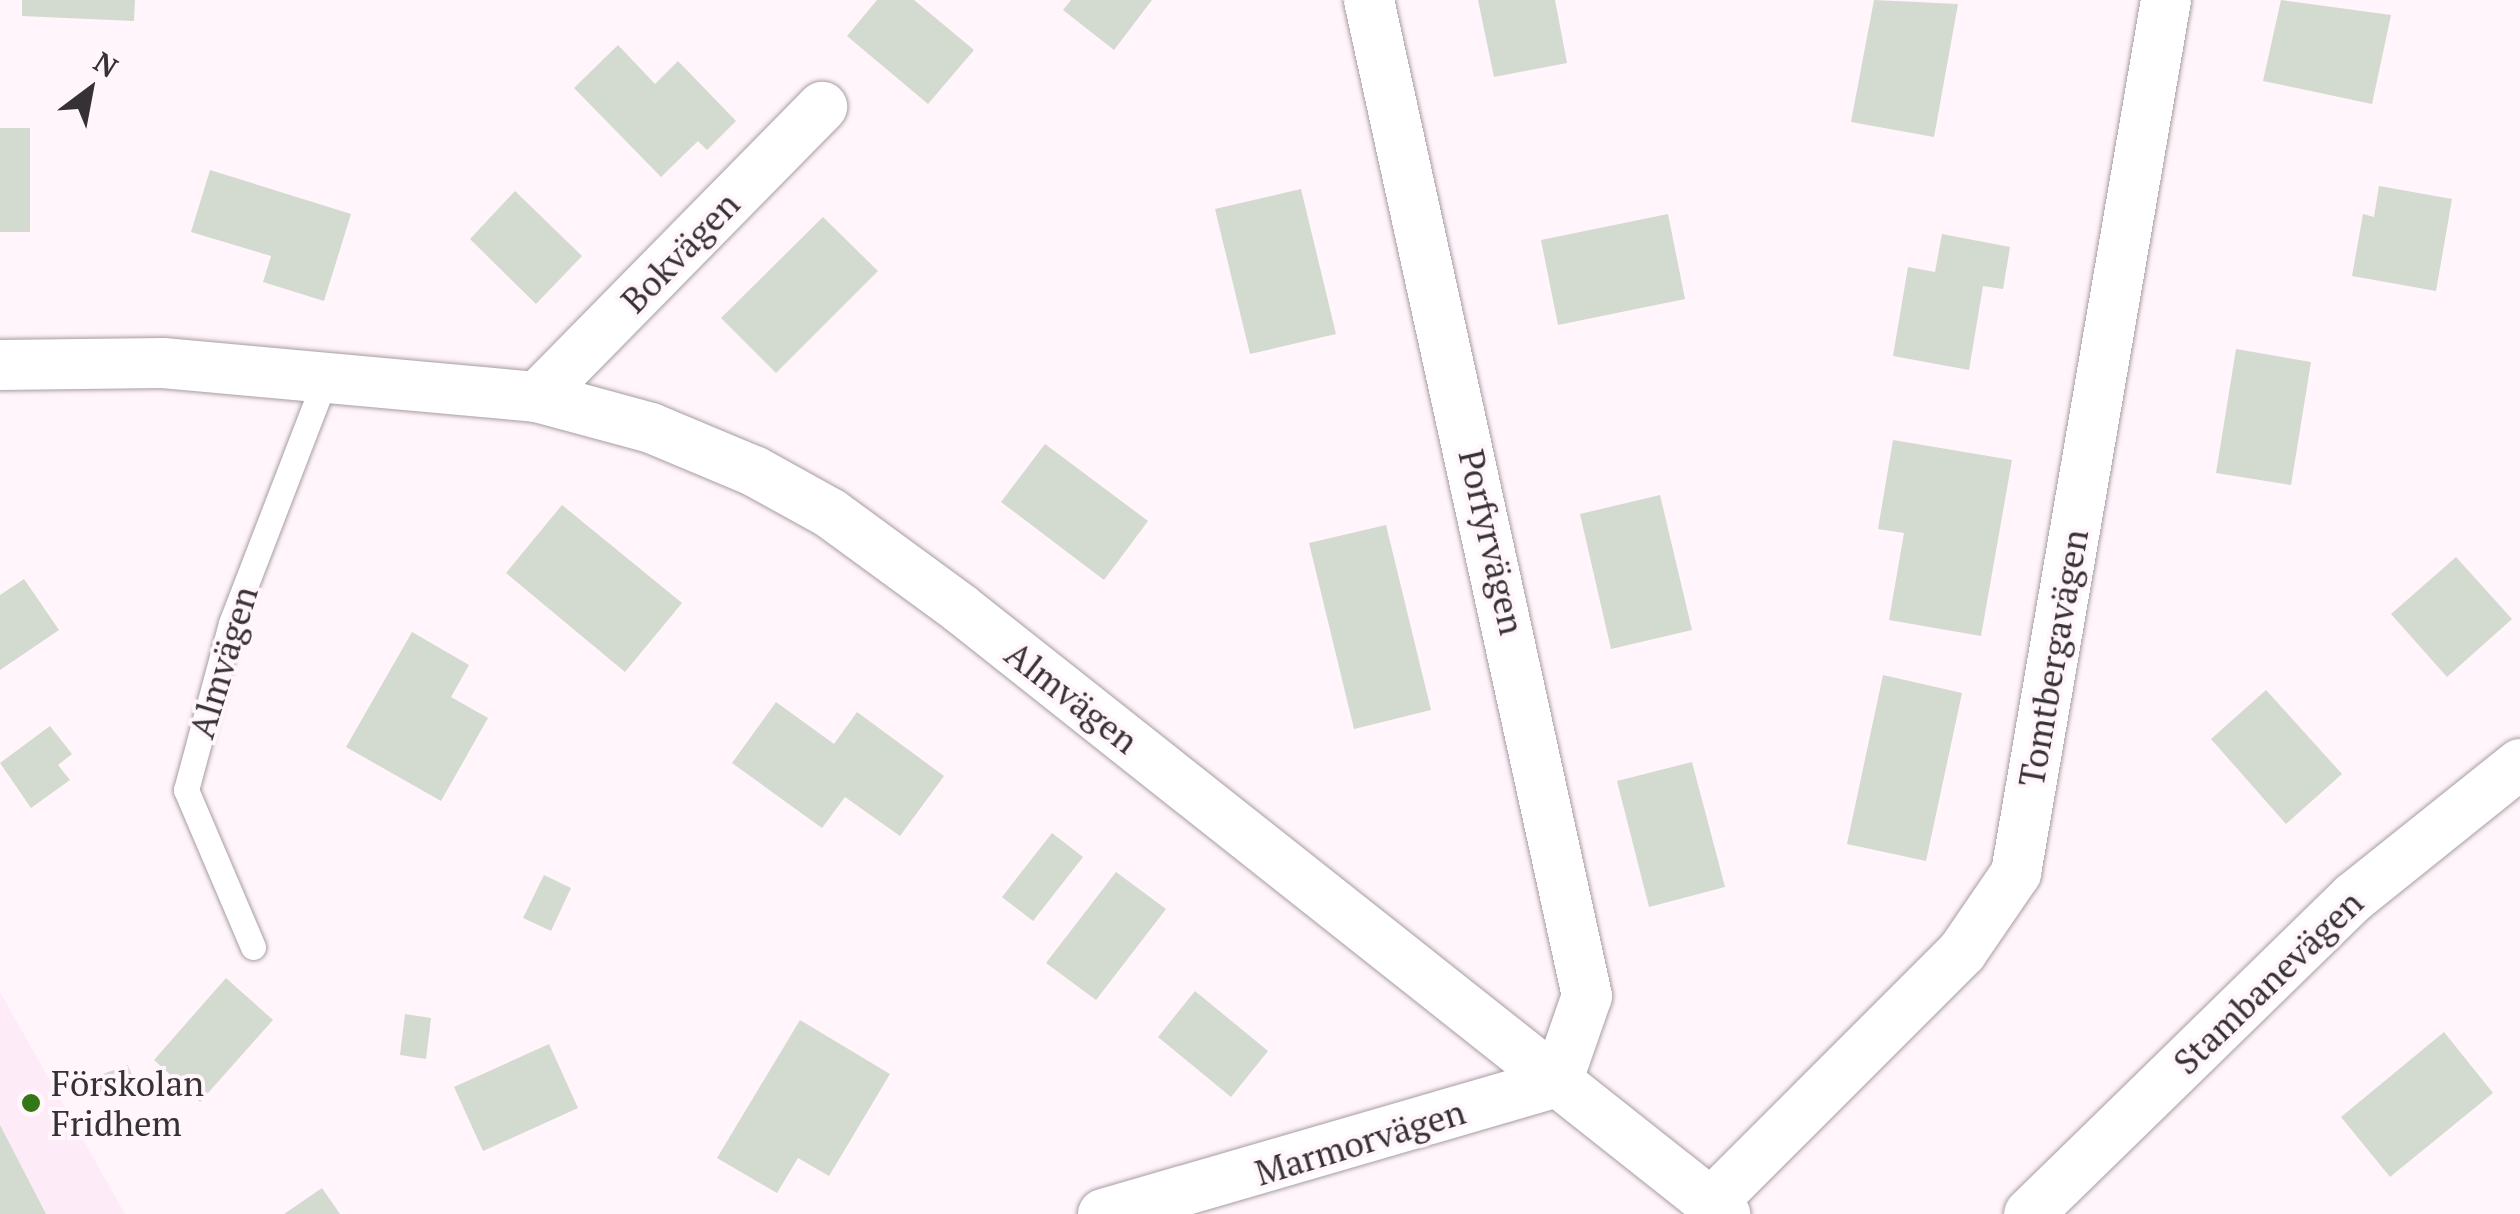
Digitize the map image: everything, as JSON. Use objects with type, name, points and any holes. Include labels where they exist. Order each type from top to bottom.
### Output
[{"type":"street","name":"Porfyrvägen","points":[[1369,0],[1587,996],[1557,1082]]},
{"type":"street","name":"Tomtbergavägen","points":[[1718,1208],[1962,952],[2016,874],[2166,0]]},
{"type":"street","name":"Bokvägen","points":[[538,397],[822,106]]},
{"type":"street","name":"Almvägen","points":[[0,365],[163,363],[538,397],[651,428],[830,512],[1718,1208]]},
{"type":"street","name":"Stambanevägen","points":[[2029,1214],[2354,897],[2520,764]]},
{"type":"street","name":"Marmorvägen","points":[[1103,1214],[1557,1082]]},
{"type":"lane","name":"Almvägen","points":[[253,947],[186,790],[231,624],[326,376]]},
{"type":"shaded area","name":"Förskolan Fridhem","points":[[0,992],[125,1214],[0,1214]]},
{"type":"building","points":[[22,0],[135,0],[134,21],[22,16]]},
{"type":"building","points":[[877,0],[914,0],[974,50],[928,104],[847,36]]},
{"type":"building","points":[[1071,0],[1152,0],[1114,50],[1063,10]]},
{"type":"building","points":[[1478,0],[1555,0],[1567,63],[1494,77]]},
{"type":"building","points":[[1874,0],[1958,4],[1934,137],[1851,122]]},
{"type":"building","points":[[2281,0],[2391,15],[2372,104],[2263,81]]},
{"type":"building","points":[[618,45],[655,84],[678,61],[736,121],[707,150],[698,141],[661,177],[574,88]]},
{"type":"building","points":[[0,128],[30,128],[30,232],[0,232]]},
{"type":"building","points":[[210,170],[351,214],[324,301],[263,282],[271,256],[191,232]]},
{"type":"building","points":[[2379,186],[2452,199],[2436,291],[2352,276],[2363,214],[2374,217]]},
{"type":"building","points":[[1301,189],[1336,334],[1250,354],[1215,209]]},
{"type":"building","points":[[515,191],[582,256],[536,304],[470,239]]},
{"type":"building","points":[[1668,214],[1685,299],[1558,325],[1541,240]]},
{"type":"building","points":[[823,217],[878,271],[776,373],[721,318]]},
{"type":"building","points":[[1942,234],[2010,247],[2003,289],[1983,286],[1969,370],[1893,356],[1908,267],[1935,272]]},
{"type":"building","points":[[2236,349],[2311,362],[2291,485],[2216,473]]},
{"type":"building","points":[[1893,440],[2012,460],[1981,636],[1889,620],[1904,533],[1878,529]]},
{"type":"building","points":[[1045,444],[1148,521],[1104,580],[1001,502]]},
{"type":"building","points":[[1660,495],[1692,630],[1611,649],[1580,514]]},
{"type":"building","points":[[562,505],[682,603],[625,672],[506,573]]},
{"type":"building","points":[[1386,525],[1431,710],[1354,729],[1309,543]]},
{"type":"building","points":[[2456,557],[2512,619],[2447,677],[2391,614]]},
{"type":"building","points":[[24,579],[59,630],[0,670],[0,595]]},
{"type":"building","points":[[412,632],[469,665],[451,697],[488,718],[441,801],[346,747]]},
{"type":"building","points":[[1883,675],[1962,693],[1926,861],[1847,844]]},
{"type":"building","points":[[2266,690],[2342,774],[2286,824],[2211,739]]},
{"type":"building","points":[[776,702],[834,744],[857,712],[944,776],[900,836],[845,797],[822,828],[732,763]]},
{"type":"building","points":[[50,726],[72,754],[58,765],[70,780],[31,808],[0,763]]},
{"type":"building","points":[[1692,762],[1725,887],[1649,907],[1617,781]]},
{"type":"building","points":[[1052,833],[1083,857],[1033,921],[1002,897]]},
{"type":"building","points":[[1116,872],[1166,909],[1096,1000],[1046,963]]},
{"type":"building","points":[[544,875],[571,888],[551,931],[523,918]]},
{"type":"building","points":[[226,978],[273,1020],[200,1102],[154,1060]]},
{"type":"building","points":[[1195,991],[1268,1051],[1231,1097],[1158,1037]]},
{"type":"building","points":[[405,1014],[431,1018],[426,1059],[400,1055]]},
{"type":"building","points":[[800,1020],[890,1074],[829,1176],[798,1158],[777,1193],[717,1158]]},
{"type":"building","points":[[2444,1032],[2493,1093],[2390,1177],[2341,1117]]},
{"type":"building","points":[[549,1044],[578,1108],[483,1151],[454,1087]]},
{"type":"building","points":[[128,1065],[136,1086],[94,1100],[86,1080]]},
{"type":"building","points":[[0,1125],[46,1214],[0,1214]]},
{"type":"building","points":[[322,1188],[340,1214],[284,1214]]},
{"type":"place","name":"Förskolan Fridhem","points":[[31,1103]]}]
